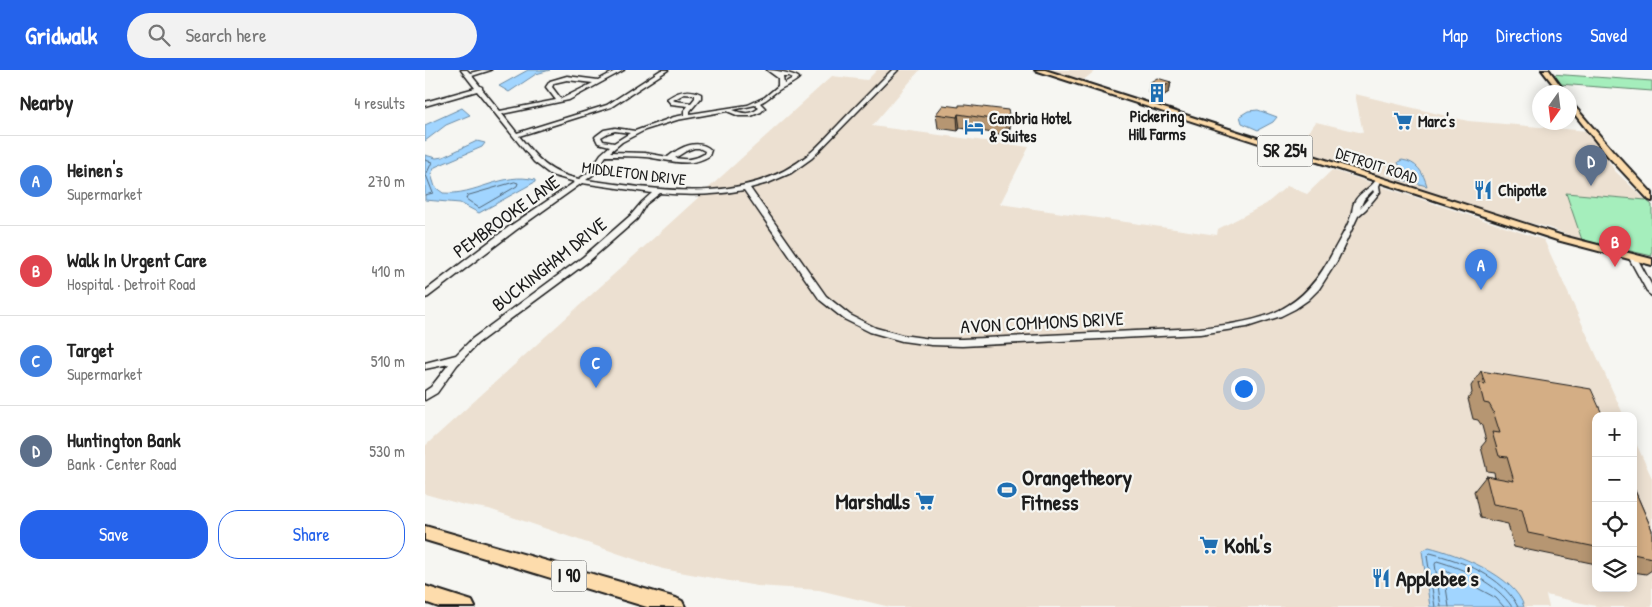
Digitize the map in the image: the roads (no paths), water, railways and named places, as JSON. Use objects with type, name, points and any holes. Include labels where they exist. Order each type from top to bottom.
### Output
[{"type":"highway","name":"I 90","points":[[425,533],[676,607]]},
{"type":"highway","points":[[425,594],[466,607]]},
{"type":"main road","name":"DETROIT ROAD","points":[[1038,70],[1377,183],[1560,238],[1652,262]]},
{"type":"main road","points":[[1545,70],[1557,85]]},
{"type":"main road","points":[[1577,112],[1610,154],[1652,198]]},
{"type":"street","points":[[467,72],[488,70]]},
{"type":"street","points":[[499,113],[560,101],[578,94],[621,70]]},
{"type":"street","points":[[516,135],[609,106],[665,70]]},
{"type":"street","points":[[770,70],[778,74],[782,80],[781,86]]},
{"type":"street","name":"MIDDLETON DRIVE","points":[[467,72],[543,168],[561,176],[581,181],[657,192],[701,194],[746,187],[781,174],[811,156],[895,70]]},
{"type":"street","name":"PEMBROOKE LANE","points":[[425,295],[513,228],[581,181],[596,168],[604,154],[614,144],[635,133],[687,116],[730,111],[756,103],[796,78],[790,74],[778,74]]},
{"type":"street","points":[[560,101],[549,87],[552,82],[567,78],[598,82]]},
{"type":"street","points":[[425,104],[480,88]]},
{"type":"street","points":[[687,116],[687,111],[691,104]]},
{"type":"street","points":[[614,144],[600,142],[598,137],[607,131],[616,129],[635,133]]},
{"type":"street","points":[[604,154],[645,154],[684,162],[695,161],[707,155],[708,150],[701,146],[690,147],[671,158]]},
{"type":"street","name":"AVON COMMONS DRIVE","points":[[746,187],[786,246],[831,305],[856,323],[878,332],[927,342],[966,342],[1200,331],[1227,328],[1264,320],[1297,304],[1316,287],[1355,215],[1364,208],[1377,192],[1377,183]]},
{"type":"street","name":"BUCKINGHAM DRIVE","points":[[425,396],[440,382],[458,358],[481,336],[591,255],[634,217],[644,203],[657,192]]},
{"type":"street","points":[[1633,258],[1652,292]]},
{"type":"street","points":[[425,366],[458,358]]},
{"type":"water","points":[[528,70],[550,70],[536,74],[509,92],[499,86]]},
{"type":"water","points":[[462,108],[470,115],[446,125],[425,141],[425,125]]},
{"type":"water","points":[[1258,110],[1277,117],[1273,122],[1258,130],[1242,123],[1240,116],[1248,111]]},
{"type":"water","points":[[477,141],[485,143],[482,147],[435,167],[431,174],[435,187],[443,193],[455,193],[512,179],[523,178],[535,180],[535,182],[479,213],[460,203],[425,200],[425,155],[436,158],[443,157]]},
{"type":"water","points":[[1402,160],[1412,163],[1419,168],[1427,186],[1399,179],[1396,176],[1400,167],[1398,162]]},
{"type":"water","points":[[1429,547],[1455,555],[1498,576],[1519,596],[1524,607],[1430,607],[1422,551]]},
{"type":"place","name":"Pickering Hill Farms","points":[[1157,93]]},
{"type":"place","name":"Marc's","points":[[1403,121]]},
{"type":"place","name":"Cambria Hotel & Suites","points":[[974,127]]},
{"type":"place","name":"Huntington Bank","points":[[1591,186]]},
{"type":"place","name":"Chipotle","points":[[1483,190]]},
{"type":"place","name":"Walk In Urgent Care","points":[[1615,267]]},
{"type":"place","name":"Heinen's","points":[[1481,290]]},
{"type":"place","name":"Target","points":[[596,388]]},
{"type":"place","name":"Orangetheory Fitness","points":[[1007,490]]},
{"type":"place","name":"Marshalls","points":[[925,501]]},
{"type":"place","name":"Kohl's","points":[[1209,545]]},
{"type":"place","name":"Applebee's","points":[[1381,578]]}]
